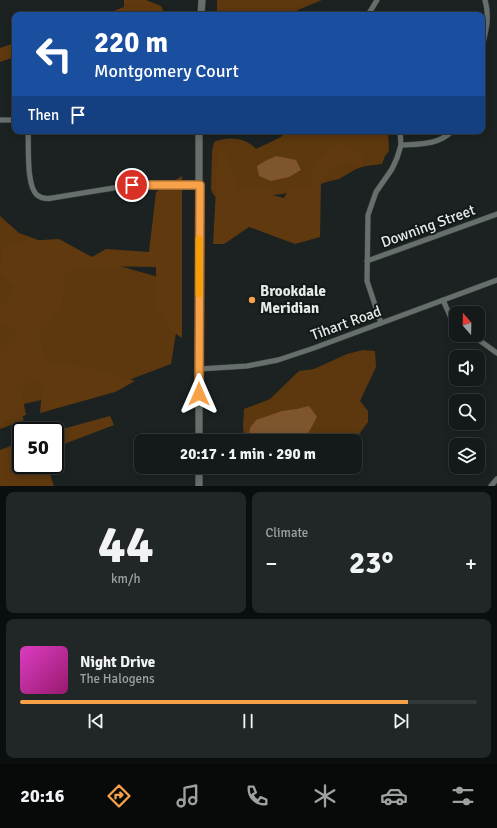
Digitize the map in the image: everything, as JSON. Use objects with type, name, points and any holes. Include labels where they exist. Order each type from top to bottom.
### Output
[{"type":"main road","points":[[201,12],[202,0]]},
{"type":"main road","points":[[200,134],[200,434]]},
{"type":"main road","points":[[199,474],[199,486]]},
{"type":"street","points":[[369,12],[377,0]]},
{"type":"street","points":[[485,0],[488,9],[488,20],[485,34]]},
{"type":"street","points":[[0,120],[12,120]]},
{"type":"street","points":[[28,134],[31,181],[34,192],[40,197],[52,198],[132,185],[200,185]]},
{"type":"street","points":[[381,323],[368,286],[368,215],[376,192],[392,169],[397,158],[401,145],[400,134]]},
{"type":"street","points":[[401,145],[434,142],[442,139],[448,134]]},
{"type":"street","name":"Downing Street","points":[[367,261],[497,214]]},
{"type":"street","name":"Tihart Road","points":[[199,369],[247,366],[273,361],[314,348],[497,280]]},
{"type":"street","points":[[444,300],[449,313]]},
{"type":"street","points":[[482,342],[497,353]]},
{"type":"street","points":[[491,486],[497,479]]},
{"type":"shaded area","points":[[124,0],[146,0],[161,6],[164,12],[111,12],[124,7]]},
{"type":"shaded area","points":[[217,0],[322,0],[295,12],[217,12]]},
{"type":"shaded area","points":[[12,44],[12,58],[0,62],[0,48]]},
{"type":"shaded area","points":[[284,134],[388,134],[389,151],[382,164],[356,169],[339,179],[311,187],[302,187],[283,194],[218,200],[211,189],[212,152],[214,142],[230,138],[242,140],[252,145],[256,149],[281,137]]},
{"type":"shaded area","points":[[335,140],[363,156],[363,167],[353,161],[347,162],[335,167],[321,179],[320,237],[295,244],[249,227],[224,244],[213,244],[218,153],[225,153],[239,190],[271,186],[272,195],[284,198],[290,186],[312,185],[312,169]]},
{"type":"shaded area","points":[[276,156],[296,160],[301,170],[289,177],[271,181],[259,176],[257,166]]},
{"type":"shaded area","points":[[182,176],[182,338],[170,330],[156,305],[156,267],[97,266],[65,272],[62,305],[40,334],[44,361],[103,370],[135,381],[115,392],[40,413],[42,387],[32,379],[21,390],[26,415],[5,421],[0,426],[0,348],[19,331],[0,325],[0,303],[6,303],[16,288],[0,273],[2,248],[25,241],[59,239],[92,257],[106,249],[149,252],[156,192]]},
{"type":"shaded area","points":[[0,216],[19,233],[80,255],[162,278],[179,314],[171,364],[126,381],[19,405],[24,420],[12,422],[12,424],[0,429]]},
{"type":"shaded area","points":[[363,350],[375,351],[376,367],[360,401],[368,411],[368,422],[359,434],[244,434],[244,409],[270,399],[299,371],[314,369],[347,354]]},
{"type":"shaded area","points":[[309,406],[317,417],[308,434],[249,434],[250,428],[256,420],[282,411]]},
{"type":"shaded area","points":[[110,416],[114,425],[64,444],[64,429]]},
{"type":"shaded area","points":[[12,445],[12,474],[50,474],[54,486],[0,486],[0,450]]},
{"type":"slow traffic","points":[[199,239],[199,294]]},
{"type":"place","name":"Brookdale Meridian","points":[[252,300]]},
{"type":"route","points":[[132,185],[200,185],[199,394]]}]
